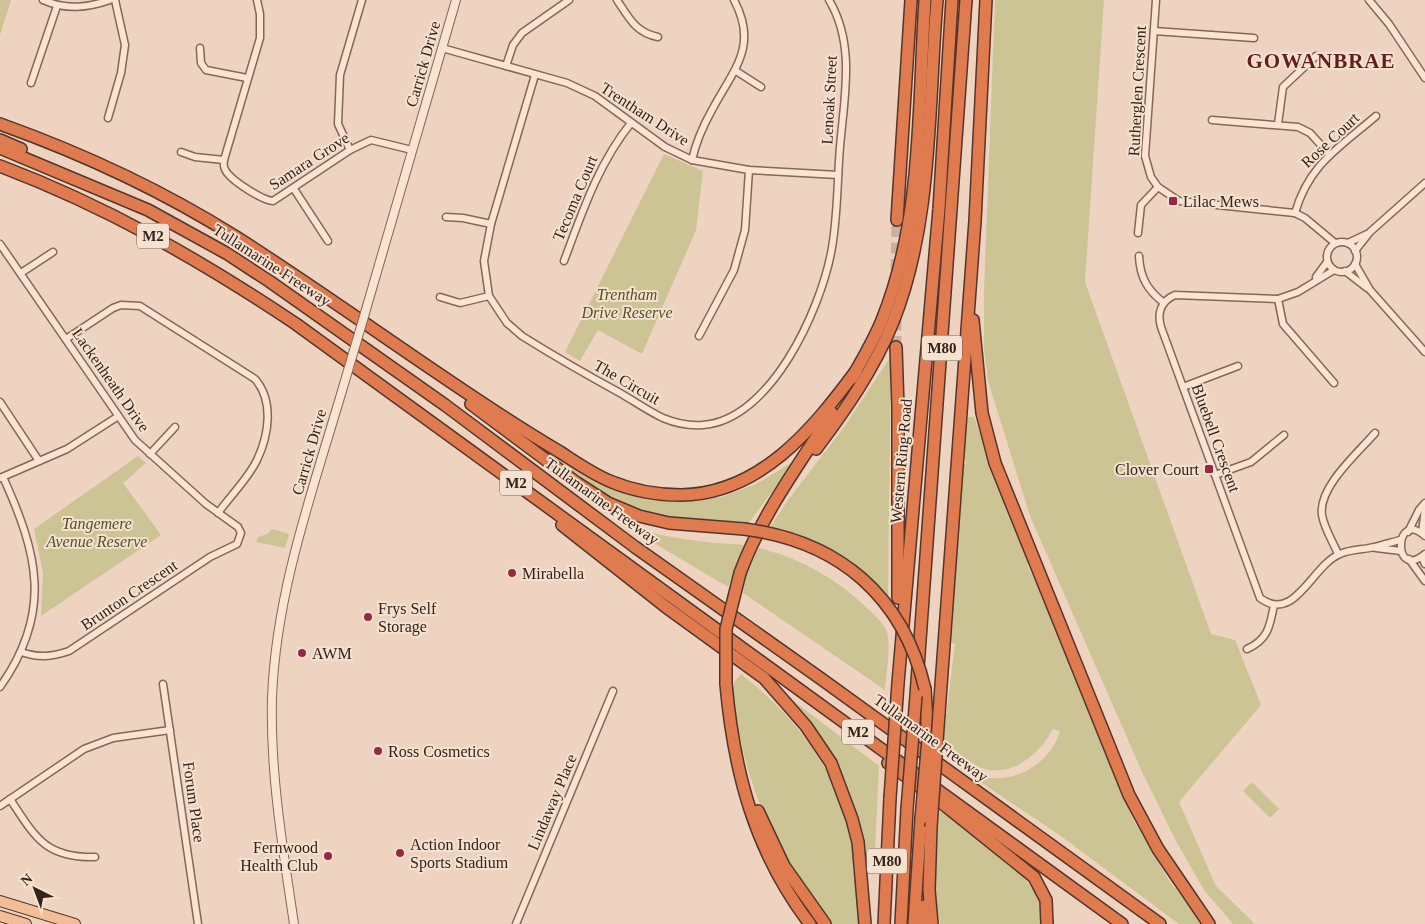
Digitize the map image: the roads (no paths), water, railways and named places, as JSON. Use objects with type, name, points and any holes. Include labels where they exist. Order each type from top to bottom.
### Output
[{"type":"highway","points":[[897,220],[911,0]]},
{"type":"highway","points":[[810,924],[771,861],[746,804],[735,758],[726,684],[726,630],[740,573],[749,547],[788,477],[842,396],[856,371],[882,320],[895,283],[908,229],[914,193],[925,0]]},
{"type":"highway","points":[[769,509],[854,397],[881,347],[903,293],[920,227],[937,0]]},
{"type":"highway","name":"Western Ring Road","points":[[884,924],[898,683],[939,209],[952,0]]},
{"type":"highway","name":"Western Ring Road","points":[[900,924],[966,0]]},
{"type":"highway","points":[[923,924],[972,261],[986,0]]},
{"type":"highway","points":[[0,124],[59,147],[187,208],[286,269],[386,339],[505,418],[598,476],[626,487],[656,494],[684,495],[711,491],[735,483],[758,471],[786,452],[807,432],[856,371]]},
{"type":"highway","points":[[0,140],[48,160],[148,210]]},
{"type":"highway","name":"Tullamarine Freeway","points":[[0,148],[148,210],[226,253],[349,336],[635,547],[820,678],[1160,924]]},
{"type":"highway","name":"M2","points":[[0,166],[86,201],[202,263],[322,342],[429,422],[658,585],[1122,924]]},
{"type":"highway","points":[[972,261],[972,310],[982,414],[995,463],[1129,795],[1162,856],[1209,924]]},
{"type":"highway","points":[[386,339],[592,494],[623,510],[669,523],[752,530],[790,538],[827,554],[849,567],[882,598],[900,624],[914,651],[925,689],[928,739],[914,924]]},
{"type":"highway","points":[[896,347],[899,508],[898,683]]},
{"type":"highway","points":[[429,422],[666,607],[750,668],[787,702],[824,752],[849,806],[858,842],[865,924]]},
{"type":"highway","points":[[754,656],[865,746],[1027,870],[1043,892],[1047,909],[1047,924]]},
{"type":"highway","points":[[730,716],[746,779],[763,824],[788,872],[825,924]]},
{"type":"highway","points":[[931,827],[929,896],[932,924]]},
{"type":"main road","points":[[0,901],[75,924]]},
{"type":"main road","points":[[0,916],[26,924]]},
{"type":"street","points":[[43,0],[57,6],[79,7],[110,0]]},
{"type":"street","points":[[108,118],[122,73],[124,45],[115,0]]},
{"type":"street","points":[[181,152],[194,157],[224,160],[260,38],[260,14],[257,0]]},
{"type":"street","points":[[350,150],[340,132],[338,124],[340,75],[362,0]]},
{"type":"street","name":"Carrick Drive","points":[[294,924],[275,783],[272,721],[275,657],[280,616],[292,561],[456,0]]},
{"type":"street","points":[[506,66],[513,45],[522,34],[569,0]]},
{"type":"street","points":[[617,0],[639,30],[646,35],[658,37]]},
{"type":"street","points":[[692,160],[695,146],[712,109],[741,60],[744,34],[740,11],[734,0]]},
{"type":"street","name":"Lenoak Street","points":[[829,0],[837,13],[847,61],[838,175]]},
{"type":"street","name":"Rutherglen Crescent","points":[[1156,0],[1145,156],[1151,177],[1158,187]]},
{"type":"street","points":[[1368,0],[1389,24],[1425,78]]},
{"type":"street","points":[[31,83],[57,6]]},
{"type":"street","points":[[1154,31],[1254,38]]},
{"type":"street","points":[[200,48],[202,63],[206,70],[247,78]]},
{"type":"street","name":"Trentham Drive","points":[[442,48],[567,83],[595,96],[665,147],[692,160],[750,170],[838,175]]},
{"type":"street","points":[[1278,124],[1283,87],[1316,56]]},
{"type":"street","points":[[736,71],[761,87]]},
{"type":"street","name":"The Circuit","points":[[535,75],[491,224],[484,260],[489,296],[507,323],[522,336],[662,417],[691,424],[720,422],[735,416],[748,407],[772,380],[799,341],[824,283],[832,252],[838,175]]},
{"type":"street","name":"Rose Court","points":[[1295,213],[1310,176],[1330,155],[1376,116]]},
{"type":"street","points":[[1212,120],[1278,124],[1304,129],[1330,155]]},
{"type":"street","name":"Tecoma Court","points":[[564,261],[596,178],[609,152],[631,123]]},
{"type":"street","name":"Samara Grove","points":[[224,160],[224,166],[229,176],[269,201],[279,199],[350,150],[371,140],[412,150]]},
{"type":"street","points":[[698,336],[734,270],[745,230],[750,170]]},
{"type":"street","points":[[1424,353],[1370,290],[1355,264],[1355,251],[1370,232],[1425,183]]},
{"type":"street","points":[[1138,233],[1141,205],[1158,187],[1174,198],[1191,204],[1295,213],[1305,218],[1335,243],[1348,243],[1370,232]]},
{"type":"street","points":[[294,189],[328,241]]},
{"type":"street","points":[[446,217],[463,218],[491,224]]},
{"type":"street","points":[[1310,284],[1327,262],[1329,249],[1320,230]]},
{"type":"street","points":[[1329,249],[1335,243]]},
{"type":"street","points":[[1348,243],[1355,251]]},
{"type":"street","name":"Lackenheath Drive","points":[[0,244],[134,440],[218,513],[238,527],[241,533]]},
{"type":"street","points":[[21,273],[53,252]]},
{"type":"street","points":[[1139,256],[1141,274],[1146,287],[1164,303],[1169,298],[1182,294],[1278,298],[1298,292],[1334,270],[1345,271],[1370,290]]},
{"type":"street","points":[[1327,262],[1334,270]]},
{"type":"street","points":[[1345,271],[1355,264]]},
{"type":"street","points":[[440,296],[460,303],[489,296]]},
{"type":"street","points":[[1278,298],[1284,324],[1334,383]]},
{"type":"street","name":"Bluebell Crescent","points":[[1164,303],[1159,312],[1159,320],[1257,591],[1260,598],[1274,605]]},
{"type":"street","points":[[66,339],[113,308],[121,305],[140,306],[255,380],[266,395],[268,409],[261,449],[252,469],[218,513]]},
{"type":"street","points":[[1183,387],[1238,366]]},
{"type":"street","points":[[0,402],[39,461]]},
{"type":"street","points":[[0,687],[21,652],[34,607],[34,568],[25,530],[1,478],[67,449],[117,417]]},
{"type":"street","points":[[150,454],[175,427]]},
{"type":"street","points":[[1338,554],[1324,523],[1321,506],[1323,498],[1332,483],[1375,433]]},
{"type":"street","points":[[1215,475],[1251,462],[1284,435]]},
{"type":"street","points":[[1247,649],[1264,640],[1270,626],[1274,605],[1291,601],[1328,561],[1338,554],[1372,548],[1400,540],[1408,532],[1419,510],[1425,503]]},
{"type":"street","points":[[1408,532],[1423,534],[1425,508]]},
{"type":"street","name":"Brunton Crescent","points":[[21,652],[37,657],[53,656],[69,651],[210,557],[237,544],[241,533]]},
{"type":"street","points":[[1400,540],[1400,551]]},
{"type":"street","points":[[1372,548],[1400,551],[1409,559],[1425,581]]},
{"type":"street","points":[[1409,559],[1423,556],[1425,564]]},
{"type":"street","name":"Forum Place","points":[[163,684],[198,924]]},
{"type":"street","name":"Lindaway Place","points":[[516,924],[613,691]]},
{"type":"street","points":[[0,806],[84,749],[99,742],[170,730]]},
{"type":"street","points":[[10,799],[33,835],[46,847],[61,854],[95,857]]},
{"type":"tunnel","points":[[896,270],[897,220]]},
{"type":"tunnel","points":[[896,316],[896,347]]},
{"type":"place","name":"Lilac Mews","points":[[1173,201]]},
{"type":"place","name":"Clover Court","points":[[1209,469]]},
{"type":"place","name":"Mirabella","points":[[512,573]]},
{"type":"place","name":"Frys Self Storage","points":[[368,617]]},
{"type":"place","name":"AWM","points":[[302,653]]},
{"type":"place","name":"Ross Cosmetics","points":[[378,751]]},
{"type":"place","name":"Action Indoor Sports Stadium","points":[[400,853]]},
{"type":"place","name":"Fernwood Health Club","points":[[328,856]]},
{"type":"district","name":"GOWANBRAE","points":[[1321,61]]},
{"type":"park label","name":"Trentham Drive Reserve","points":[[627,303]]},
{"type":"park label","name":"Tangemere Avenue Reserve","points":[[97,532]]}]
